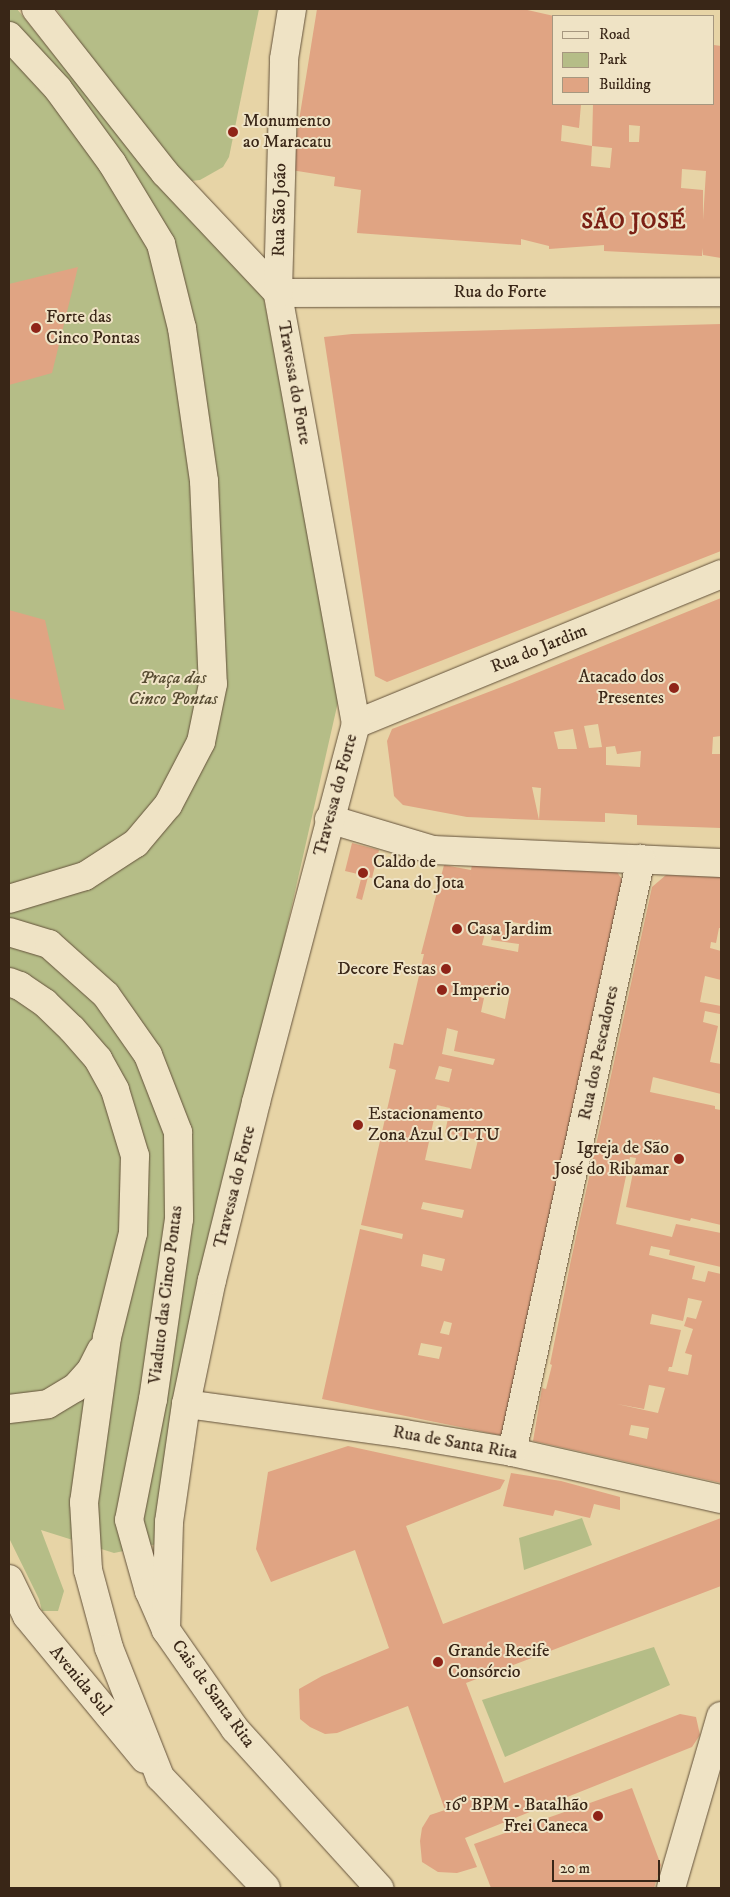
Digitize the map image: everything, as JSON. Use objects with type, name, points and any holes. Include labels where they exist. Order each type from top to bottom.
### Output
[{"type":"street","points":[[36,9],[165,173],[278,293]]},
{"type":"street","name":"Rua São João","points":[[278,293],[284,60],[292,9]]},
{"type":"street","points":[[9,36],[69,104],[112,163],[161,244],[182,328],[204,481],[213,684],[201,742],[168,806],[136,843],[85,876],[9,899]]},
{"type":"street","name":"Rua do Forte","points":[[278,293],[721,292]]},
{"type":"street","name":"Travessa do Forte","points":[[166,1630],[169,1522],[186,1404],[212,1280],[329,819],[356,724],[278,293]]},
{"type":"street","name":"Rua do Jardim","points":[[356,724],[721,574]]},
{"type":"street","points":[[329,819],[433,850],[721,863]]},
{"type":"street","name":"Rua dos Pescadores","points":[[512,1452],[641,859]]},
{"type":"street","name":"Viaduto das Cinco Pontas","points":[[9,932],[48,944],[106,995],[148,1055],[178,1132],[179,1219],[153,1399],[129,1520]]},
{"type":"street","points":[[9,982],[20,986],[45,1004],[72,1029],[98,1058],[115,1090],[135,1156],[133,1233],[107,1337],[84,1502],[88,1570],[109,1648],[160,1777],[266,1888]]},
{"type":"street","points":[[9,1409],[48,1404],[76,1388],[91,1370],[107,1337]]},
{"type":"street","name":"Rua de Santa Rita","points":[[186,1404],[405,1434],[512,1452],[721,1499]]},
{"type":"street","name":"Cais de Santa Rita","points":[[129,1520],[149,1591],[166,1630],[235,1729],[379,1888]]},
{"type":"street","name":"Avenida Sul","points":[[9,1579],[27,1616],[160,1777]]},
{"type":"street","points":[[671,1888],[717,1751],[721,1716]]},
{"type":"green space","name":"Praça das Cinco Pontas","points":[[9,9],[17,9],[111,126],[263,294],[340,693],[165,1465],[162,1543],[114,1553],[41,1530],[64,1591],[58,1611],[42,1611],[39,1599],[9,1538]]},
{"type":"green space","points":[[56,9],[259,9],[229,157],[223,167],[200,180],[191,181],[174,173]]},
{"type":"green space","points":[[582,1518],[592,1545],[524,1570],[519,1538]]},
{"type":"green space","points":[[654,1647],[670,1685],[505,1757],[482,1700]]},
{"type":"building","points":[[317,9],[523,9],[552,16],[552,105],[581,105],[579,128],[562,125],[561,141],[592,146],[593,105],[715,105],[715,45],[721,46],[721,258],[703,255],[702,248],[702,256],[604,251],[604,245],[549,249],[549,246],[521,239],[521,245],[357,233],[361,190],[334,186],[335,177],[291,170]],"holes":[[[629,125],[640,126],[639,142],[629,142]],[[592,146],[612,148],[610,168],[591,166]],[[682,169],[706,171],[703,220],[703,190],[681,188]]]},
{"type":"building","name":"Forte das Cinco Pontas","points":[[78,267],[52,373],[9,385],[9,284]]},
{"type":"building","points":[[721,324],[721,551],[387,682],[375,676],[324,337],[352,334]]},
{"type":"building","points":[[721,598],[721,736],[713,737],[712,754],[721,754],[721,828],[637,825],[637,815],[605,813],[605,822],[539,820],[467,817],[403,805],[394,796],[387,741],[392,729],[512,683]],"holes":[[[598,724],[602,747],[589,748],[584,726]],[[573,729],[577,749],[558,749],[554,732]],[[615,746],[617,754],[641,751],[640,767],[606,765],[606,747]],[[532,787],[541,788],[539,820]]]},
{"type":"building","points":[[9,610],[45,620],[65,710],[9,698]]},
{"type":"building","name":"Caldo de Cana do Jota","points":[[352,843],[379,850],[372,878],[368,877],[362,900],[356,898],[362,875],[345,871]]},
{"type":"building","points":[[472,864],[617,872],[623,881],[504,1436],[322,1399],[360,1229],[402,1239],[403,1234],[361,1225],[396,1070],[389,1068],[394,1043],[403,1045],[424,954],[421,954],[444,865],[471,870]],"holes":[[[508,921],[537,927],[536,934],[506,929]],[[487,925],[494,927],[491,940],[519,944],[518,952],[482,945]],[[469,986],[510,993],[505,1019],[481,1012],[484,998],[467,994]],[[447,1028],[458,1031],[454,1051],[495,1059],[493,1065],[442,1054]],[[439,1066],[452,1069],[449,1082],[435,1079]],[[437,1105],[450,1108],[445,1133],[478,1140],[471,1169],[425,1160]],[[423,1202],[464,1210],[462,1218],[421,1209]],[[423,1254],[445,1259],[442,1271],[421,1266]],[[444,1321],[452,1323],[449,1335],[440,1333]],[[421,1343],[442,1347],[439,1359],[418,1355]]]},
{"type":"building","points":[[666,875],[721,877],[721,928],[719,928],[716,943],[711,942],[710,948],[721,951],[721,980],[705,976],[700,1002],[721,1006],[720,1014],[705,1011],[703,1022],[718,1026],[710,1062],[721,1064],[721,1094],[653,1077],[650,1092],[715,1106],[715,1109],[721,1110],[721,1225],[691,1218],[690,1221],[626,1207],[636,1158],[630,1157],[616,1224],[672,1237],[676,1224],[721,1233],[721,1267],[669,1255],[670,1250],[651,1246],[649,1255],[695,1266],[692,1279],[705,1282],[708,1271],[721,1274],[721,1483],[533,1441],[542,1388],[546,1389],[552,1365],[550,1364],[571,1260],[652,887]],"holes":[[[688,1298],[702,1301],[696,1319],[687,1317],[684,1326],[693,1329],[685,1353],[692,1355],[688,1375],[668,1371],[669,1367],[672,1367],[681,1330],[650,1324],[652,1314],[683,1321]],[[649,1385],[665,1388],[658,1413],[617,1404],[644,1409]],[[631,1425],[649,1428],[647,1439],[629,1435]]]},
{"type":"building","name":"Grande Recife Consórcio","points":[[348,1446],[505,1480],[500,1489],[406,1526],[443,1624],[721,1518],[721,1586],[466,1683],[504,1783],[680,1714],[696,1717],[700,1735],[692,1747],[465,1838],[477,1867],[457,1873],[438,1872],[422,1862],[420,1841],[422,1828],[430,1815],[445,1810],[408,1706],[337,1733],[325,1734],[310,1727],[300,1719],[299,1689],[322,1676],[389,1648],[355,1550],[271,1582],[256,1549],[268,1472]]},
{"type":"building","points":[[511,1473],[561,1481],[620,1497],[620,1510],[594,1504],[590,1518],[555,1510],[553,1516],[503,1506]]},
{"type":"building","name":"16º BPM - Batalhão Frei Caneca","points":[[632,1788],[661,1865],[654,1888],[491,1888],[474,1844]]},
{"type":"place","name":"Monumento ao Maracatu","points":[[233,132]]},
{"type":"place","name":"Forte das Cinco Pontas","points":[[36,328]]},
{"type":"place","name":"Atacado dos Presentes","points":[[674,688]]},
{"type":"place","name":"Caldo de Cana do Jota","points":[[363,873]]},
{"type":"place","name":"Casa Jardim","points":[[457,929]]},
{"type":"place","name":"Decore Festas","points":[[446,969]]},
{"type":"place","name":"Imperio","points":[[442,990]]},
{"type":"place","name":"Estacionamento Zona Azul CTTU","points":[[358,1125]]},
{"type":"place","name":"Igreja de São José do Ribamar","points":[[679,1159]]},
{"type":"place","name":"Grande Recife Consórcio","points":[[438,1662]]},
{"type":"place","name":"16º BPM - Batalhão Frei Caneca","points":[[598,1816]]},
{"type":"district","name":"SÃO JOSÉ","points":[[634,222]]}]
